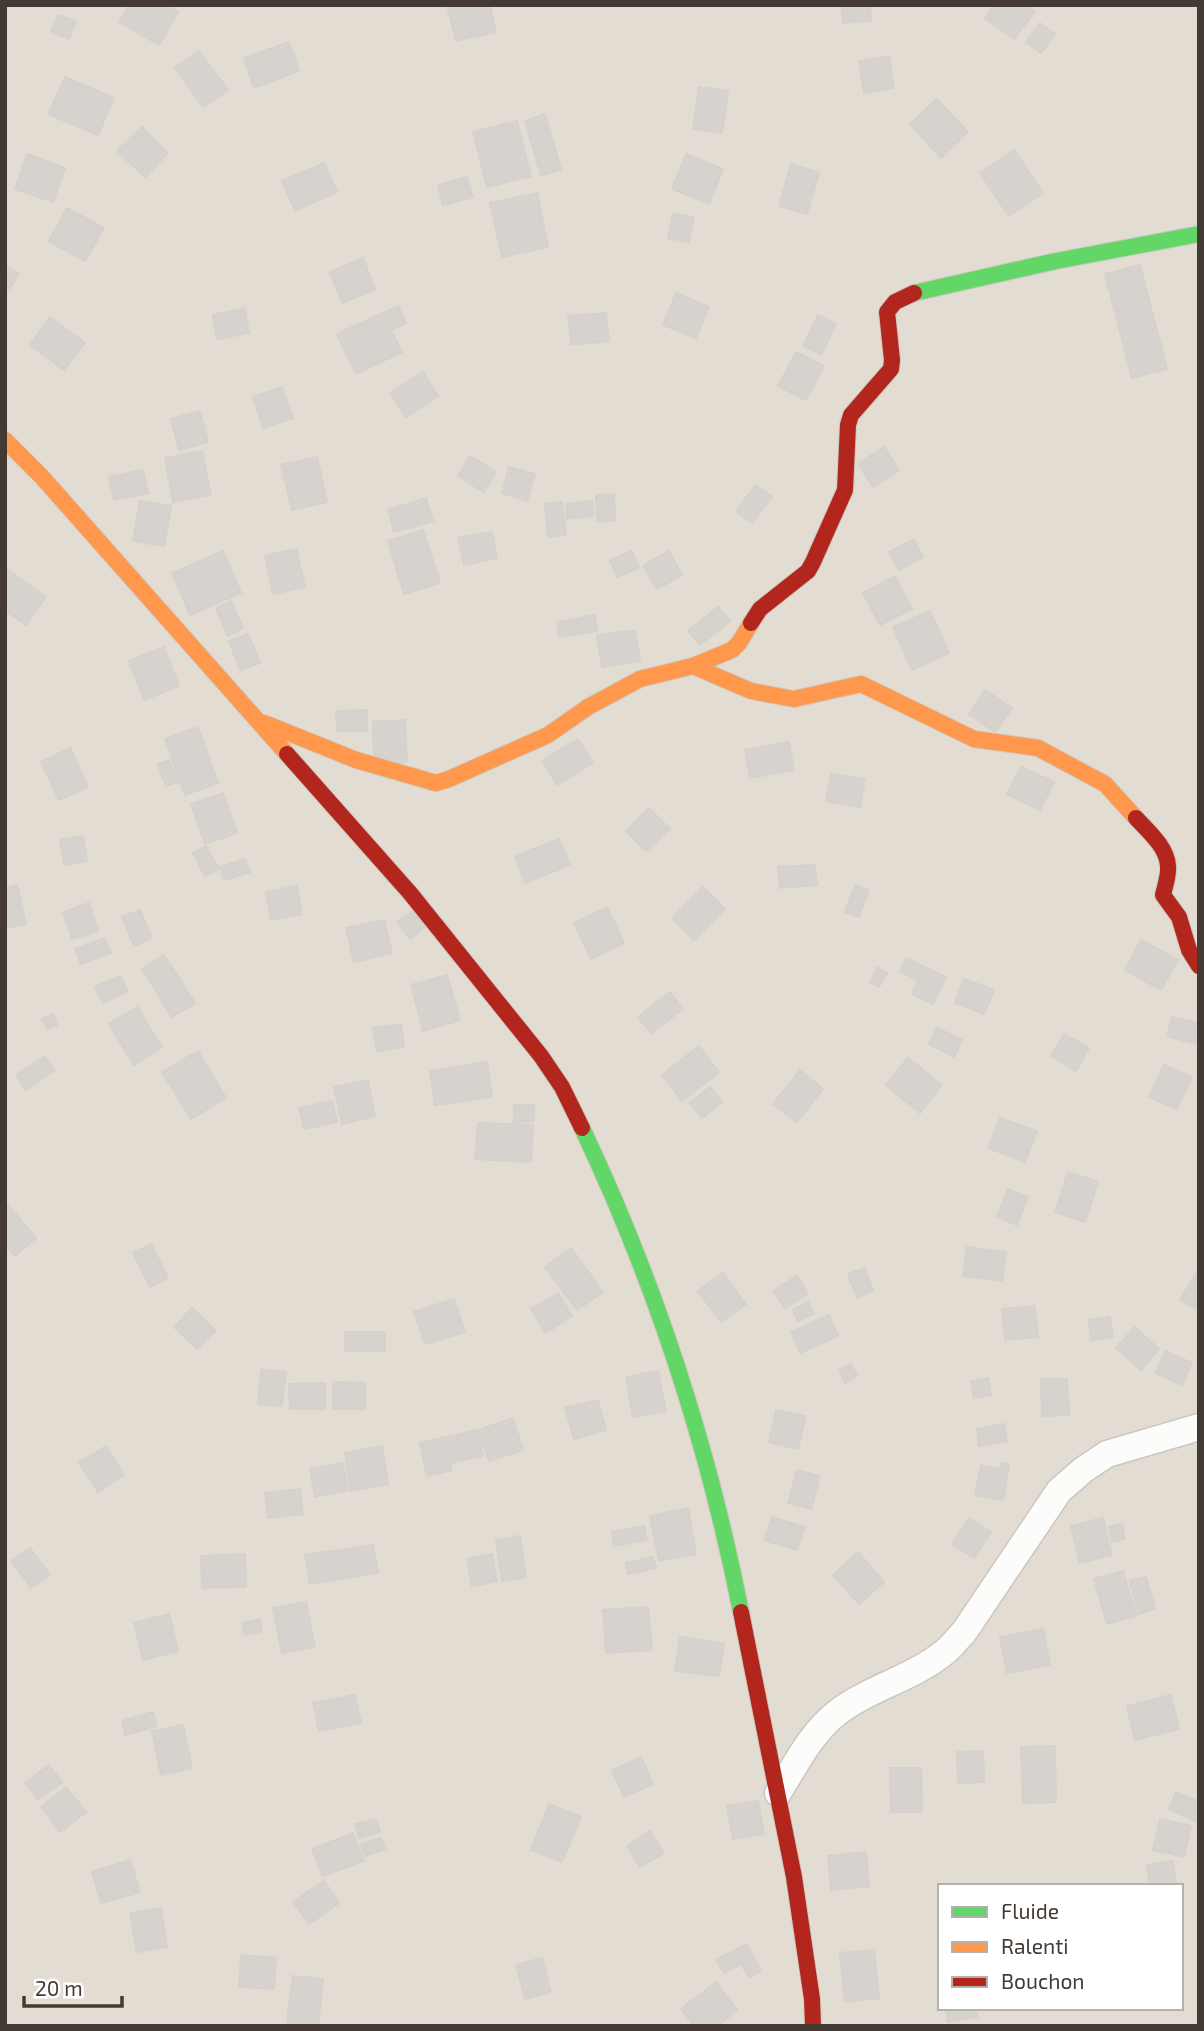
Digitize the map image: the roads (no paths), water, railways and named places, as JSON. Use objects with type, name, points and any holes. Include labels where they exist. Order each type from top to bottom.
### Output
[{"type":"street","points":[[256,719],[356,760],[436,783],[548,735],[588,707],[640,679],[693,666],[732,650],[760,609],[808,571],[813,562],[845,490],[848,425],[851,415],[891,369],[887,312],[895,302],[912,293],[1055,261],[1199,234]]},
{"type":"street","points":[[5,440],[42,477],[410,893],[541,1056],[562,1087],[645,1275],[669,1341],[721,1517],[794,1877],[813,2026]]},
{"type":"street","points":[[693,666],[751,691],[794,699],[861,684],[974,739],[1038,748],[1093,776],[1105,784],[1154,837],[1163,851],[1168,866],[1163,895],[1179,917],[1189,950],[1199,966]]},
{"type":"street","points":[[778,1793],[812,1737],[837,1713],[864,1695],[924,1666],[946,1651],[964,1632],[1059,1491],[1083,1470],[1107,1454],[1199,1427]]}]
